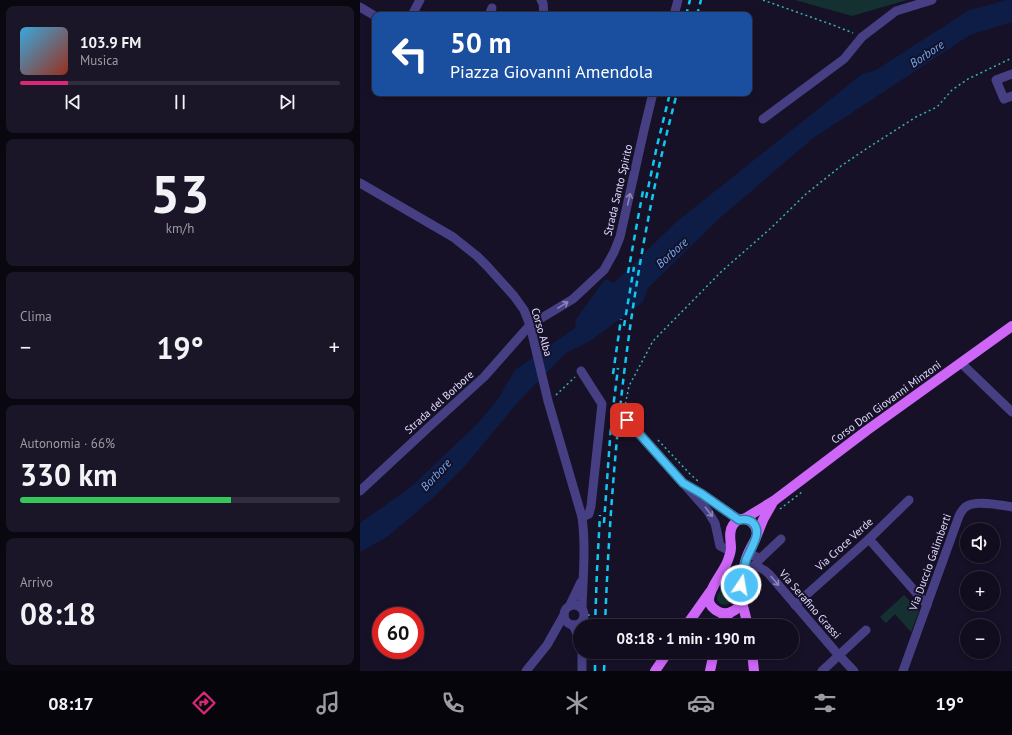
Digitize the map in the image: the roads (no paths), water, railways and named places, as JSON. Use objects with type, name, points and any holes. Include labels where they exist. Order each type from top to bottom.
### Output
[{"type":"main road","name":"Corso Don Giovanni Minzoni","points":[[742,519],[775,500],[866,431],[1012,326]]},
{"type":"main road","name":"Corso Don Giovanni Minzoni","points":[[741,598],[741,585],[747,571],[745,562],[763,519],[775,500]]},
{"type":"main road","points":[[691,619],[711,591],[729,559],[730,529],[732,525],[742,519],[749,520],[755,526],[757,535]]},
{"type":"main road","points":[[711,591],[709,600],[717,619]]},
{"type":"main road","points":[[724,619],[737,608],[740,604],[741,598]]},
{"type":"main road","points":[[741,598],[746,619]]},
{"type":"main road","points":[[714,609],[723,613],[731,612]]},
{"type":"main road","points":[[654,671],[663,659]]},
{"type":"main road","points":[[710,671],[713,659]]},
{"type":"main road","points":[[753,659],[754,671]]},
{"type":"street","points":[[414,12],[420,0]]},
{"type":"street","points":[[541,0],[543,3],[544,12]]},
{"type":"street","points":[[675,12],[678,0]]},
{"type":"street","points":[[763,119],[844,59],[862,37],[896,11],[932,0]]},
{"type":"street","points":[[360,7],[372,14]]},
{"type":"street","points":[[1012,74],[996,80],[1004,99],[1012,96]]},
{"type":"street","name":"Strada Santo Spirito","points":[[530,325],[573,299],[604,270],[614,252],[620,237],[652,96]]},
{"type":"street","name":"Corso Alba","points":[[360,183],[453,237],[477,256],[522,306],[530,325],[582,517],[584,533],[582,608]]},
{"type":"street","name":"Strada del Borbore","points":[[360,491],[484,377],[530,325]]},
{"type":"street","points":[[961,363],[1012,412]]},
{"type":"street","points":[[581,371],[602,404],[590,514],[582,517]]},
{"type":"street","points":[[630,418],[712,516],[720,546],[730,551]]},
{"type":"street","points":[[683,483],[742,519]]},
{"type":"street","name":"Via Croce Verde","points":[[795,605],[869,539],[909,500]]},
{"type":"street","name":"Via Duccio Galimberti","points":[[903,671],[959,516],[964,508],[969,504],[978,503],[1012,507]]},
{"type":"street","points":[[718,535],[730,535]]},
{"type":"street","points":[[747,571],[781,539]]},
{"type":"street","points":[[869,539],[927,605]]},
{"type":"street","points":[[749,551],[754,556],[761,558]]},
{"type":"street","name":"Via Serafino Grassi","points":[[747,571],[755,567],[762,568],[854,671]]},
{"type":"street","name":"Corso Alba","points":[[570,605],[583,577]]},
{"type":"street","points":[[547,645],[566,609],[570,605],[576,604],[582,608],[585,614],[584,619]]},
{"type":"street","points":[[526,671],[547,645],[560,633],[572,625],[566,621],[564,615]]},
{"type":"street","points":[[822,671],[866,630]]},
{"type":"street","points":[[582,659],[582,671]]},
{"type":"water","name":"Borbore","points":[[1012,0],[1012,22],[970,35],[812,139],[721,217],[648,288],[643,302],[590,341],[566,353],[519,401],[465,466],[433,498],[387,537],[360,552],[360,523],[411,487],[479,422],[498,399],[515,370],[575,328],[576,319],[605,279],[614,283],[675,223],[862,74],[876,70],[969,10]]},
{"type":"railway","points":[[687,12],[690,0]]},
{"type":"railway","points":[[698,12],[701,0]]},
{"type":"railway","points":[[646,198],[669,96]]},
{"type":"railway","points":[[605,619],[610,524],[624,371],[639,270],[651,204],[676,96]]},
{"type":"railway","points":[[628,273],[643,191]]},
{"type":"railway","points":[[624,326],[634,267]]},
{"type":"railway","points":[[613,374],[621,319]]},
{"type":"railway","points":[[604,523],[611,425],[618,368]]},
{"type":"railway","points":[[595,619],[600,515]]},
{"type":"railway","points":[[595,659],[595,671]]},
{"type":"railway","points":[[604,671],[605,659]]}]
